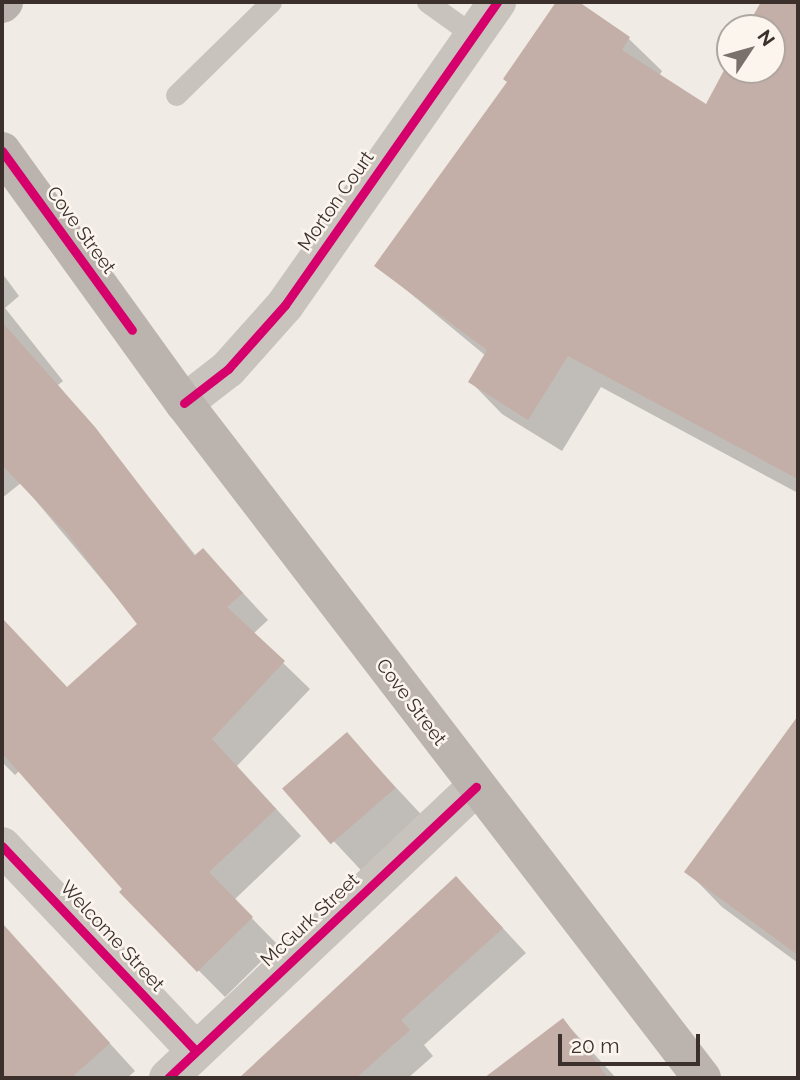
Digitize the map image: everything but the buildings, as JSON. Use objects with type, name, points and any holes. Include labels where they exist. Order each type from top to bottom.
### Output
[{"type":"main road","name":"Cove Street","points":[[2,151],[184,403],[476,788],[702,1078]]},
{"type":"street","name":"Morton Court","points":[[184,403],[228,369],[285,305],[497,2]]},
{"type":"street","name":"McGurk Street","points":[[168,1078],[476,788]]},
{"type":"street","name":"Welcome Street","points":[[2,846],[197,1051]]},
{"type":"lane","points":[[176,95],[271,2]]},
{"type":"lane","points":[[427,2],[473,36]]},
{"type":"cycle path","points":[[184,403],[228,369],[285,305],[497,2]]},
{"type":"cycle path","points":[[2,151],[132,330]]},
{"type":"cycle path","points":[[168,1078],[476,787]]},
{"type":"cycle path","points":[[2,846],[196,1051]]}]
